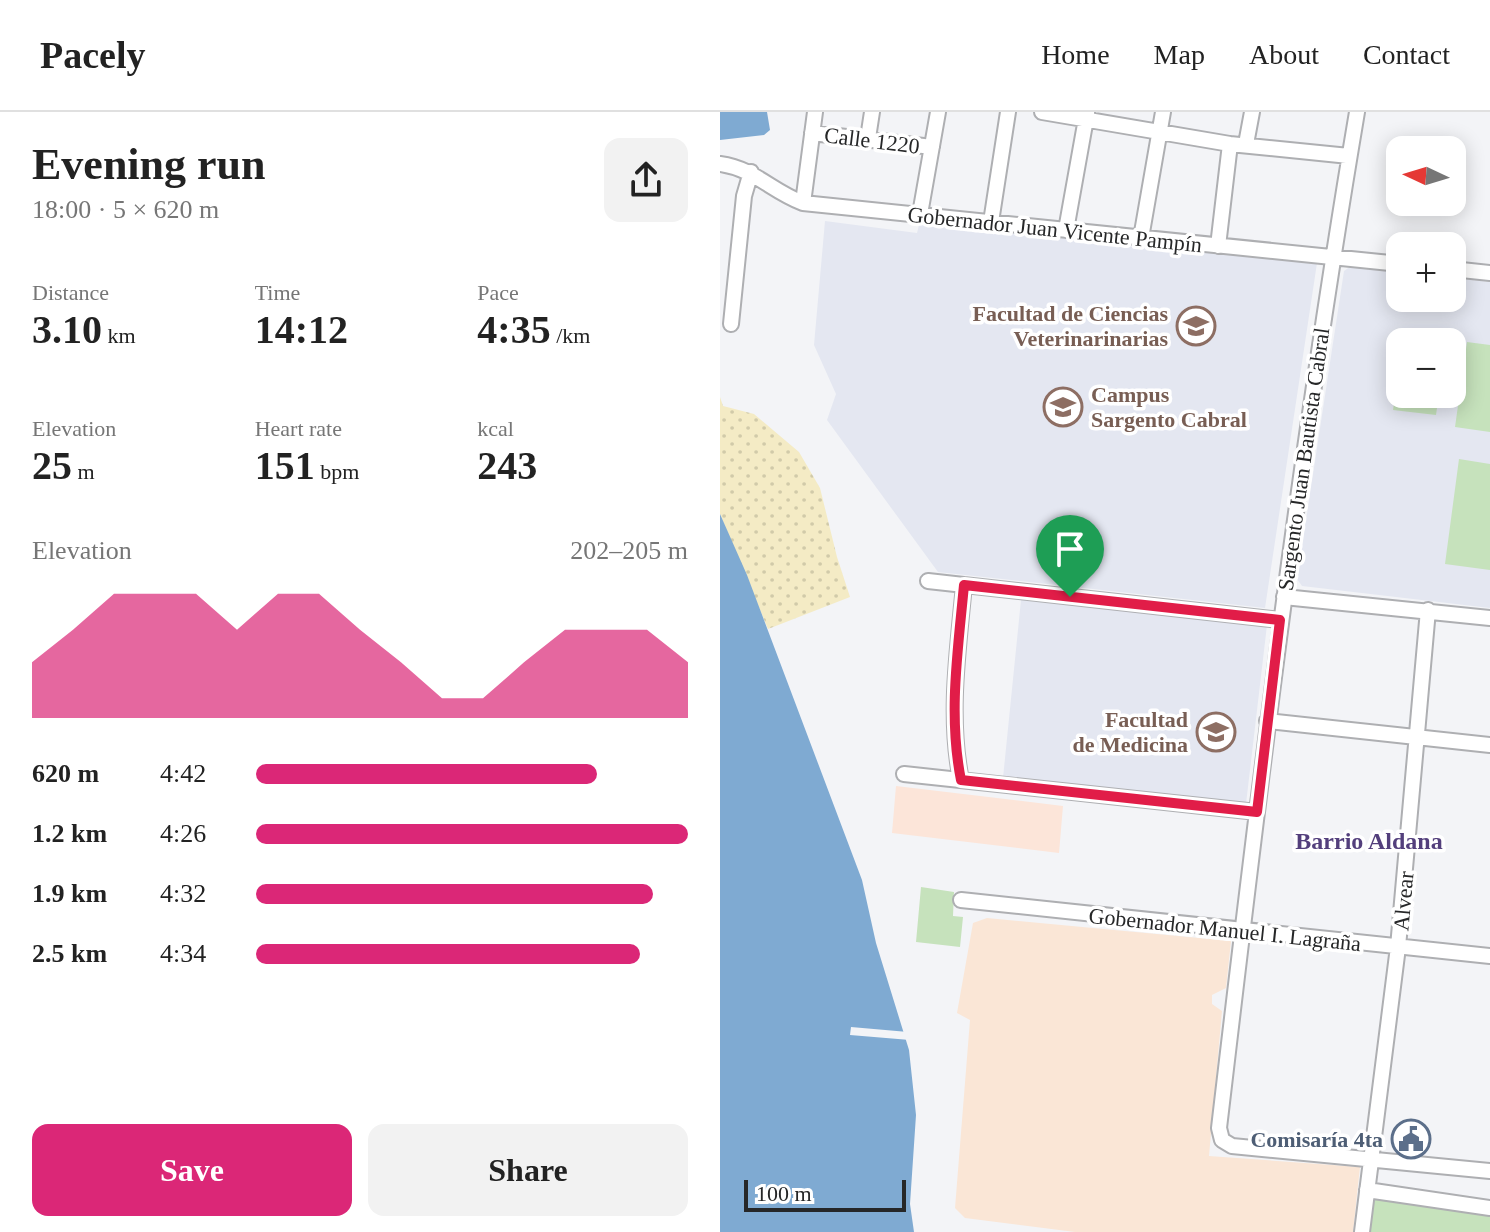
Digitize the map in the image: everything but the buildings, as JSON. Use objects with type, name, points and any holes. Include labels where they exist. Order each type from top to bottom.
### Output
[{"type":"street","points":[[803,203],[815,112]]},
{"type":"street","points":[[868,138],[872,112]]},
{"type":"street","points":[[920,214],[938,112]]},
{"type":"street","points":[[991,222],[1008,112]]},
{"type":"street","points":[[1042,112],[1087,116],[1238,144],[1349,156]]},
{"type":"street","points":[[1141,238],[1163,112]]},
{"type":"street","points":[[1218,246],[1238,144],[1252,112]]},
{"type":"street","name":"Sargento Juan Bautista Cabral","points":[[1357,112],[1332,258],[1280,620],[1219,1128],[1222,1140],[1232,1146],[1370,1159]]},
{"type":"street","points":[[1066,230],[1087,116]]},
{"type":"street","name":"Calle 1220","points":[[812,133],[932,147]]},
{"type":"street","name":"Gobernador Juan Vicente Pampín","points":[[720,164],[751,172],[787,197],[803,203],[1386,263]]},
{"type":"street","points":[[731,324],[744,196],[751,172]]},
{"type":"street","points":[[1466,270],[1490,273]]},
{"type":"street","points":[[928,581],[1280,620]]},
{"type":"street","points":[[961,780],[955,748],[954,682],[964,585]]},
{"type":"street","points":[[1284,597],[1490,618]]},
{"type":"street","name":"Alvear","points":[[1362,1232],[1398,947],[1428,610]]},
{"type":"street","points":[[1267,721],[1490,745]]},
{"type":"street","points":[[904,774],[1257,812]]},
{"type":"street","name":"Gobernador Manuel I. Lagraña","points":[[961,900],[1490,956]]},
{"type":"street","points":[[1370,1159],[1490,1171]]},
{"type":"street","points":[[1367,1190],[1490,1208]]},
{"type":"shaded area","name":"Campus Sargento Cabral","points":[[825,221],[917,233],[920,221],[1317,263],[1265,608],[938,572],[827,420],[836,394],[814,345]]},
{"type":"shaded area","points":[[1351,266],[1386,270],[1386,312],[1466,312],[1466,279],[1490,282],[1490,608],[1302,586],[1297,579],[1344,271]]},
{"type":"shaded area","points":[[1021,600],[1267,625],[1246,804],[1003,778]]},
{"type":"shaded area","points":[[896,786],[1063,806],[1059,853],[892,833]]},
{"type":"shaded area","points":[[987,918],[1231,941],[1226,988],[1212,995],[1212,1004],[1222,1011],[1209,1156],[1360,1167],[1353,1232],[1075,1232],[965,1218],[955,1208],[970,1020],[957,1013],[973,923]]},
{"type":"green space","points":[[1467,342],[1490,345],[1490,432],[1455,427],[1458,408],[1466,408]]},
{"type":"green space","points":[[1393,408],[1437,408],[1436,415]]},
{"type":"green space","points":[[1459,459],[1490,464],[1490,570],[1445,564]]},
{"type":"green space","points":[[921,887],[954,892],[953,916],[963,917],[960,947],[916,942]]},
{"type":"green space","points":[[1373,1196],[1490,1214],[1490,1232],[1369,1232]]},
{"type":"sand","points":[[720,397],[723,406],[754,414],[799,452],[820,488],[850,597],[768,629],[720,514]]},
{"type":"water","points":[[720,112],[767,112],[770,130],[764,135],[720,140]]},
{"type":"water","points":[[720,514],[747,575],[862,880],[876,943],[909,1050],[916,1115],[910,1204],[914,1232],[720,1232]]},
{"type":"pier","points":[[851,1027],[908,1032],[910,1040],[850,1035]]},
{"type":"place","name":"Facultad de Ciencias Veterinarinarias","points":[[1196,326]]},
{"type":"place","name":"Campus Sargento Cabral","points":[[1063,407]]},
{"type":"place","name":"Facultad de Medicina","points":[[1216,732]]},
{"type":"place","name":"Comisaría 4ta","points":[[1411,1139]]},
{"type":"district","name":"Barrio Aldana","points":[[1369,841]]},
{"type":"route","points":[[964,585],[1070,597],[1280,620],[1257,812],[961,780],[955,748],[954,682],[964,585]]}]
